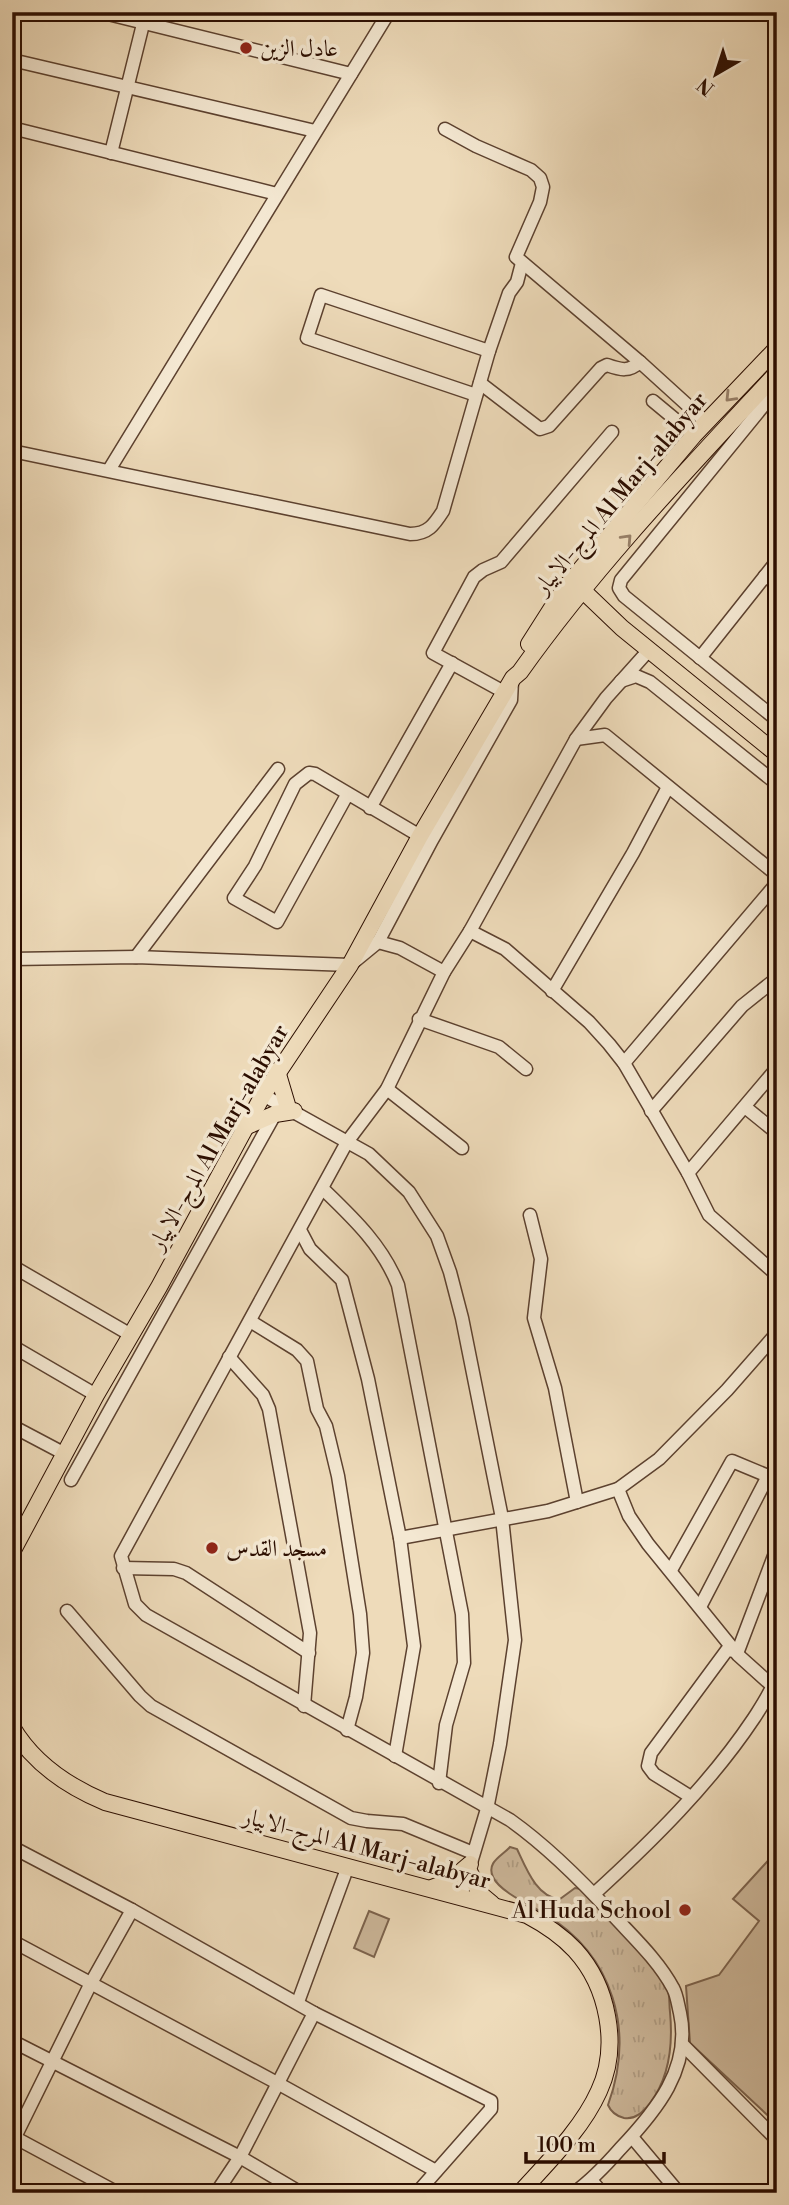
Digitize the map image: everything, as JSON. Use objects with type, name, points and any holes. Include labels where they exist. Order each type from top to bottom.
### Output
[{"type":"main road","name":"المرج-الابيار Al Marj-alabyar","points":[[510,683],[521,657],[694,435],[777,348]]},
{"type":"main road","name":"المرج-الابيار Al Marj-alabyar","points":[[12,1552],[17,1532],[65,1454],[263,1095],[349,965],[420,836],[510,683],[563,615],[573,589],[597,574],[777,373]]},
{"type":"main road","points":[[596,608],[597,574]]},
{"type":"main road","points":[[573,589],[777,754]]},
{"type":"main road","points":[[563,615],[576,610],[596,608]]},
{"type":"main road","points":[[245,1127],[285,1111],[277,1071]]},
{"type":"main road","name":"المرج-الابيار Al Marj-alabyar","points":[[12,1727],[19,1739],[43,1764],[66,1782],[91,1796],[172,1821],[527,1915],[575,1950],[600,1989],[609,2036],[606,2072],[595,2100],[582,2119],[520,2193]]},
{"type":"main road","points":[[432,1888],[450,1881],[470,1862],[480,1894],[494,1905]]},
{"type":"street","points":[[100,12],[145,18],[351,74]]},
{"type":"street","points":[[109,470],[388,13]]},
{"type":"street","points":[[111,153],[145,18]]},
{"type":"street","points":[[12,60],[315,131]]},
{"type":"street","points":[[12,128],[277,194]]},
{"type":"street","points":[[445,129],[531,170],[540,178],[543,187],[540,202],[516,257],[706,422]]},
{"type":"street","points":[[12,451],[351,522],[422,534],[433,527],[443,511],[489,351],[522,263]]},
{"type":"street","points":[[517,282],[540,279]]},
{"type":"street","points":[[489,351],[321,295],[307,338],[478,389],[540,429],[549,426],[601,368],[607,365],[624,370],[633,368],[640,362]]},
{"type":"street","points":[[777,389],[619,584],[620,592],[624,596],[777,720]]},
{"type":"street","points":[[653,401],[694,435]]},
{"type":"street","points":[[12,959],[136,957],[349,965],[378,942],[510,699],[510,683],[452,663],[433,653],[474,577],[501,562],[612,432]]},
{"type":"street","points":[[700,658],[777,561]]},
{"type":"street","points":[[765,576],[777,584]]},
{"type":"street","points":[[574,2193],[591,2180],[632,2137],[661,2101],[671,2083],[682,2044],[682,2025],[674,1990],[646,1950],[594,1894],[535,1838],[140,1611],[135,1604],[121,1556],[347,1142],[387,1089],[444,972],[576,739],[620,682],[649,650]]},
{"type":"street","points":[[370,808],[452,663]]},
{"type":"street","points":[[620,682],[636,676],[650,682],[777,785]]},
{"type":"street","points":[[598,709],[605,735],[777,875]]},
{"type":"street","points":[[576,739],[605,735]]},
{"type":"street","points":[[136,957],[278,769]]},
{"type":"street","points":[[347,794],[277,922],[234,898],[255,866],[295,784],[309,773],[315,774],[420,836]]},
{"type":"street","points":[[552,990],[633,853],[668,787]]},
{"type":"street","points":[[624,1063],[777,883]]},
{"type":"street","points":[[470,930],[505,949],[589,1022],[624,1063],[709,1216],[777,1275]]},
{"type":"street","points":[[378,942],[400,948],[444,972]]},
{"type":"street","points":[[651,1111],[742,1006],[777,978]]},
{"type":"street","points":[[419,1019],[499,1047],[526,1069]]},
{"type":"street","points":[[688,1174],[777,1068]]},
{"type":"street","points":[[387,1089],[463,1148]]},
{"type":"street","points":[[263,1095],[285,1111],[347,1142],[383,1165],[409,1192],[437,1236],[462,1318],[502,1518],[515,1649],[487,1808],[461,1896]]},
{"type":"street","points":[[744,1107],[777,1133]]},
{"type":"street","points":[[71,1480],[285,1111]]},
{"type":"street","points":[[323,1189],[368,1233],[393,1272],[423,1406],[462,1614],[465,1653],[462,1675],[446,1726],[439,1783]]},
{"type":"street","points":[[530,1214],[541,1259],[534,1318],[555,1388],[577,1502]]},
{"type":"street","points":[[300,1230],[310,1249],[342,1280],[368,1378],[400,1538],[414,1646],[395,1756]]},
{"type":"street","points":[[12,1266],[131,1335]]},
{"type":"street","points":[[159,1287],[176,1296]]},
{"type":"street","points":[[250,1321],[298,1350],[307,1361],[317,1409],[326,1426],[338,1476],[360,1614],[363,1653],[347,1730]]},
{"type":"street","points":[[400,1538],[548,1511],[618,1489],[659,1459],[727,1390],[777,1333]]},
{"type":"street","points":[[12,1346],[96,1395]]},
{"type":"street","points":[[229,1357],[263,1395],[269,1409],[310,1633],[304,1706]]},
{"type":"street","points":[[12,1426],[65,1454]]},
{"type":"street","points":[[671,1570],[732,1461],[773,1475],[700,1607]]},
{"type":"street","points":[[594,1894],[629,1862],[691,1797],[739,1741],[776,1684],[738,1655],[648,1544],[629,1516],[618,1489]]},
{"type":"street","points":[[737,1651],[777,1548]]},
{"type":"street","points":[[123,1568],[174,1569],[186,1573],[309,1653]]},
{"type":"street","points":[[67,1611],[140,1696],[172,1718],[351,1818],[402,1824],[470,1862]]},
{"type":"street","points":[[691,1797],[654,1773],[648,1766],[651,1753],[727,1650],[737,1651]]},
{"type":"street","points":[[12,1847],[132,1910],[314,2013],[491,2101],[491,2109],[417,2193]]},
{"type":"street","points":[[298,2002],[348,1866]]},
{"type":"street","points":[[110,2191],[14,2137],[91,1983],[132,1910]]},
{"type":"street","points":[[12,1941],[436,2171]]},
{"type":"street","points":[[216,2193],[240,2157],[314,2013]]},
{"type":"street","points":[[12,2041],[240,2157],[301,2193]]},
{"type":"street","points":[[682,2044],[777,2140]]},
{"type":"street","points":[[632,2137],[679,2193]]},
{"type":"street","points":[[591,2180],[602,2193]]},
{"type":"green space","points":[[510,1847],[517,1849],[533,1881],[545,1893],[560,1899],[575,1888],[581,1889],[616,1924],[663,1980],[669,1998],[669,2060],[657,2093],[635,2117],[619,2116],[612,2112],[608,2105],[616,2077],[618,2023],[602,1973],[588,1951],[569,1931],[497,1883],[491,1872],[493,1863]]},
{"type":"green space","points":[[774,1854],[777,1854],[777,2124],[690,2043],[686,1986],[719,1975],[759,1921],[733,1899]]},
{"type":"green space","points":[[369,1911],[389,1919],[374,1957],[354,1948]]},
{"type":"place","name":"عادل الزين","points":[[246,48]]},
{"type":"place","name":"مسجد القدس","points":[[212,1548]]},
{"type":"place","name":"Al Huda School","points":[[685,1910]]}]
